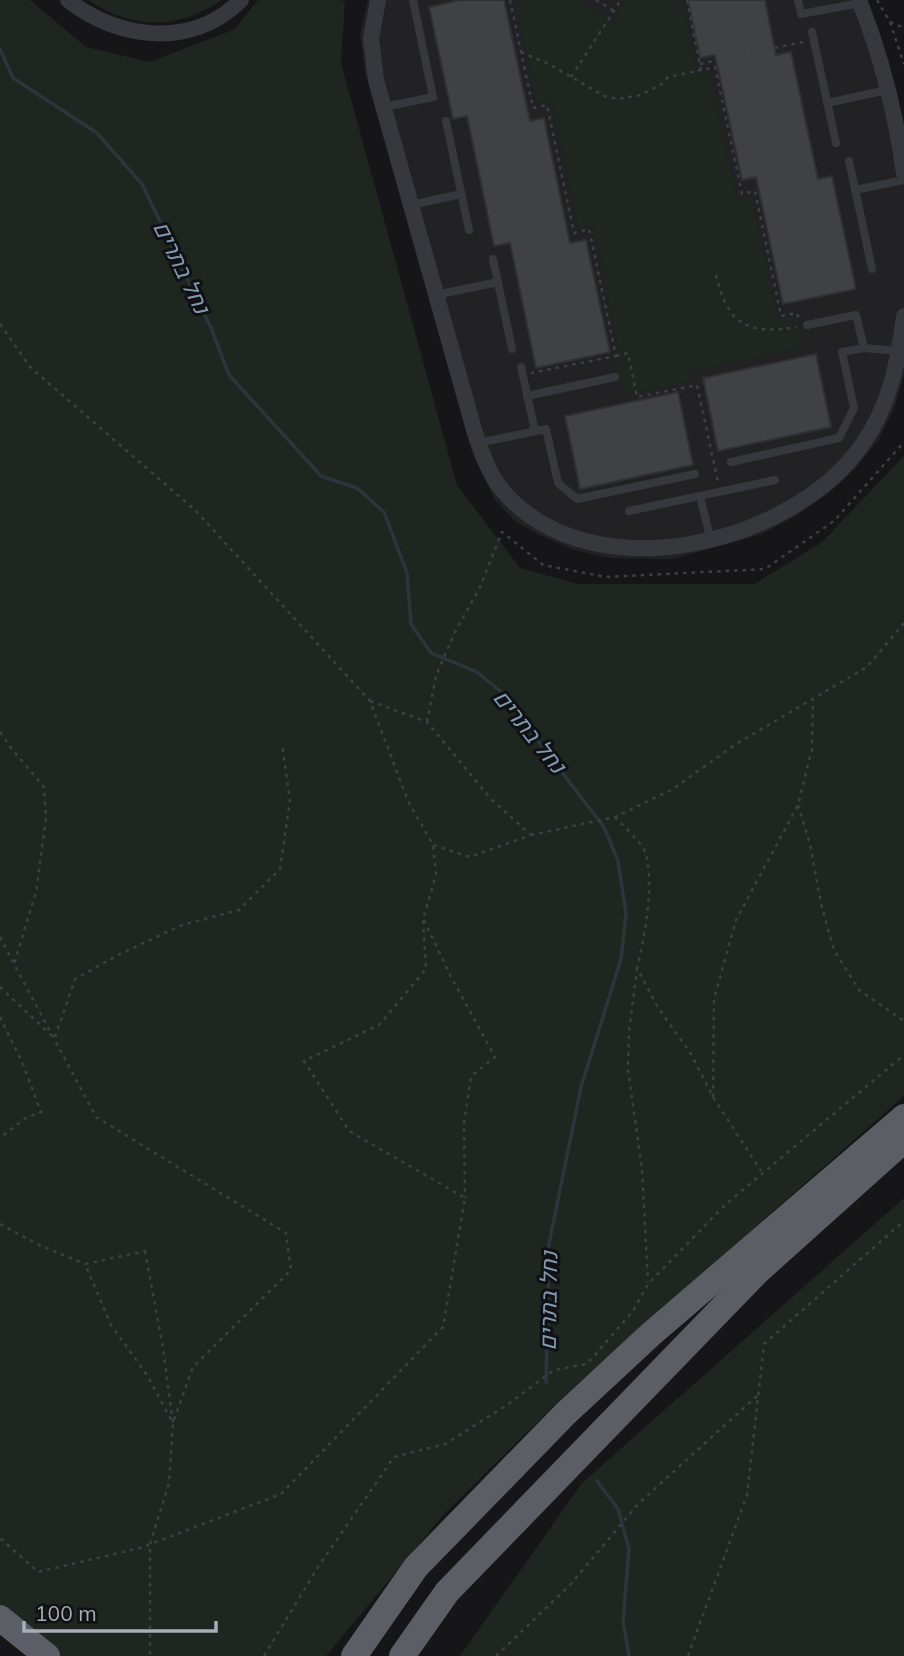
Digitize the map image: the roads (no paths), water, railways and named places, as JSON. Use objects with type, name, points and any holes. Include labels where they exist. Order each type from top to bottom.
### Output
[{"type":"highway","points":[[354,1656],[416,1567],[566,1413],[650,1335],[904,1117]]},
{"type":"highway","points":[[402,1656],[447,1592],[757,1272],[904,1140]]},
{"type":"highway","points":[[0,1618],[47,1656]]},
{"type":"street","points":[[68,0],[100,21],[134,32],[171,34],[206,24],[241,0]]},
{"type":"street","points":[[378,0],[371,38],[372,60],[478,443],[485,463],[501,489],[523,511],[550,528],[582,540],[620,546],[663,547],[711,541],[782,514],[813,495],[839,472],[862,446],[880,417],[892,385],[904,316]]},
{"type":"street","points":[[859,1],[887,90],[904,173]]},
{"type":"lane","points":[[384,107],[433,96],[412,0]]},
{"type":"lane","points":[[797,0],[801,14],[859,1]]},
{"type":"lane","points":[[813,36],[836,143]]},
{"type":"lane","points":[[827,103],[887,90]]},
{"type":"lane","points":[[446,121],[469,230]]},
{"type":"lane","points":[[849,161],[872,269]]},
{"type":"lane","points":[[855,190],[904,180]]},
{"type":"lane","points":[[411,205],[461,194]]},
{"type":"lane","points":[[493,259],[512,349]]},
{"type":"lane","points":[[436,295],[498,282]]},
{"type":"lane","points":[[807,325],[856,315],[864,348]]},
{"type":"lane","points":[[731,462],[839,438],[853,408],[842,352],[864,348],[899,351]]},
{"type":"lane","points":[[522,371],[535,431]]},
{"type":"lane","points":[[527,396],[615,377]]},
{"type":"lane","points":[[478,443],[546,429],[558,483],[577,499],[695,474]]},
{"type":"lane","points":[[629,511],[775,480]]},
{"type":"lane","points":[[700,496],[711,541]]},
{"type":"waterway","name":"נחל בתרים","points":[[0,49],[13,78],[97,133],[142,184],[211,328],[229,375],[321,476],[357,488],[384,512],[407,573],[411,624],[431,653],[477,672],[511,700],[534,736],[604,827],[618,861],[626,914],[621,959],[581,1087],[549,1244],[546,1383]]},
{"type":"waterway","name":"נחל בתרים","points":[[597,1481],[618,1509],[629,1549],[623,1621],[629,1656]]}]
